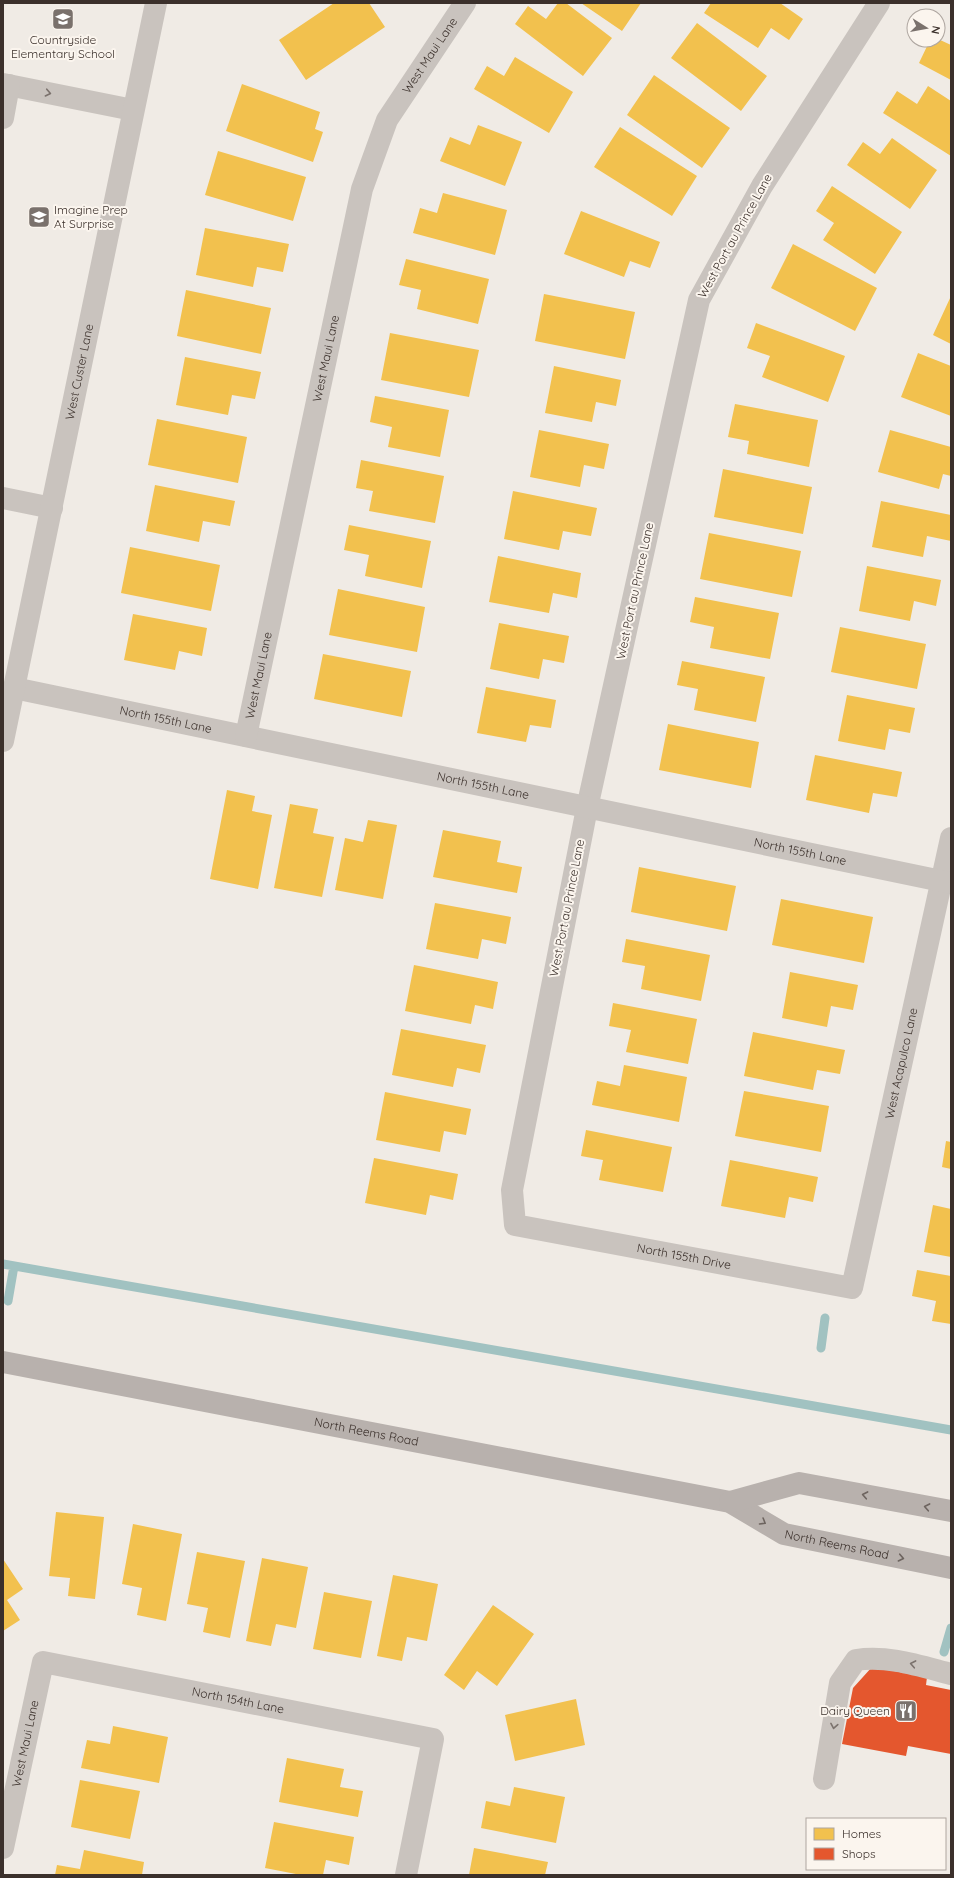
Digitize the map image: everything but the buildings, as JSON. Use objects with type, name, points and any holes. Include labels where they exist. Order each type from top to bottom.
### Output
[{"type":"main road","name":"North Reems Road","points":[[3,1362],[730,1502],[784,1534],[951,1568]]},
{"type":"main road","name":"North Reems Road","points":[[730,1502],[799,1482],[951,1511]]},
{"type":"street","name":"West Custer Lane","points":[[3,741],[156,3]]},
{"type":"street","name":"West Maui Lane","points":[[246,736],[362,189],[387,120],[465,3]]},
{"type":"street","name":"West Port au Prince Lane","points":[[516,1225],[512,1190],[587,808],[698,300],[762,186],[879,3]]},
{"type":"street","points":[[3,118],[6,84],[133,110]]},
{"type":"street","points":[[3,498],[52,508]]},
{"type":"street","name":"North 155th Lane","points":[[14,688],[946,882]]},
{"type":"street","name":"West Acapulco Lane","points":[[852,1288],[946,882],[951,838]]},
{"type":"street","name":"North 155th Drive","points":[[516,1225],[852,1288]]},
{"type":"street","points":[[824,1779],[840,1683],[856,1660],[873,1658],[916,1664],[951,1674]]},
{"type":"street","name":"West Maui Lane","points":[[3,1848],[43,1662]]},
{"type":"street","name":"North 154th Lane","points":[[43,1662],[433,1738],[406,1875]]},
{"type":"waterway","points":[[3,1264],[951,1430]]},
{"type":"waterway","points":[[8,1301],[14,1266]]},
{"type":"waterway","points":[[821,1348],[825,1318]]},
{"type":"waterway","points":[[944,1652],[951,1628]]},
{"type":"place","name":"Countryside Elementary School","points":[[63,19]]},
{"type":"place","name":"Imagine Prep At Surprise","points":[[39,217]]},
{"type":"place","name":"Dairy Queen","points":[[906,1711]]}]
